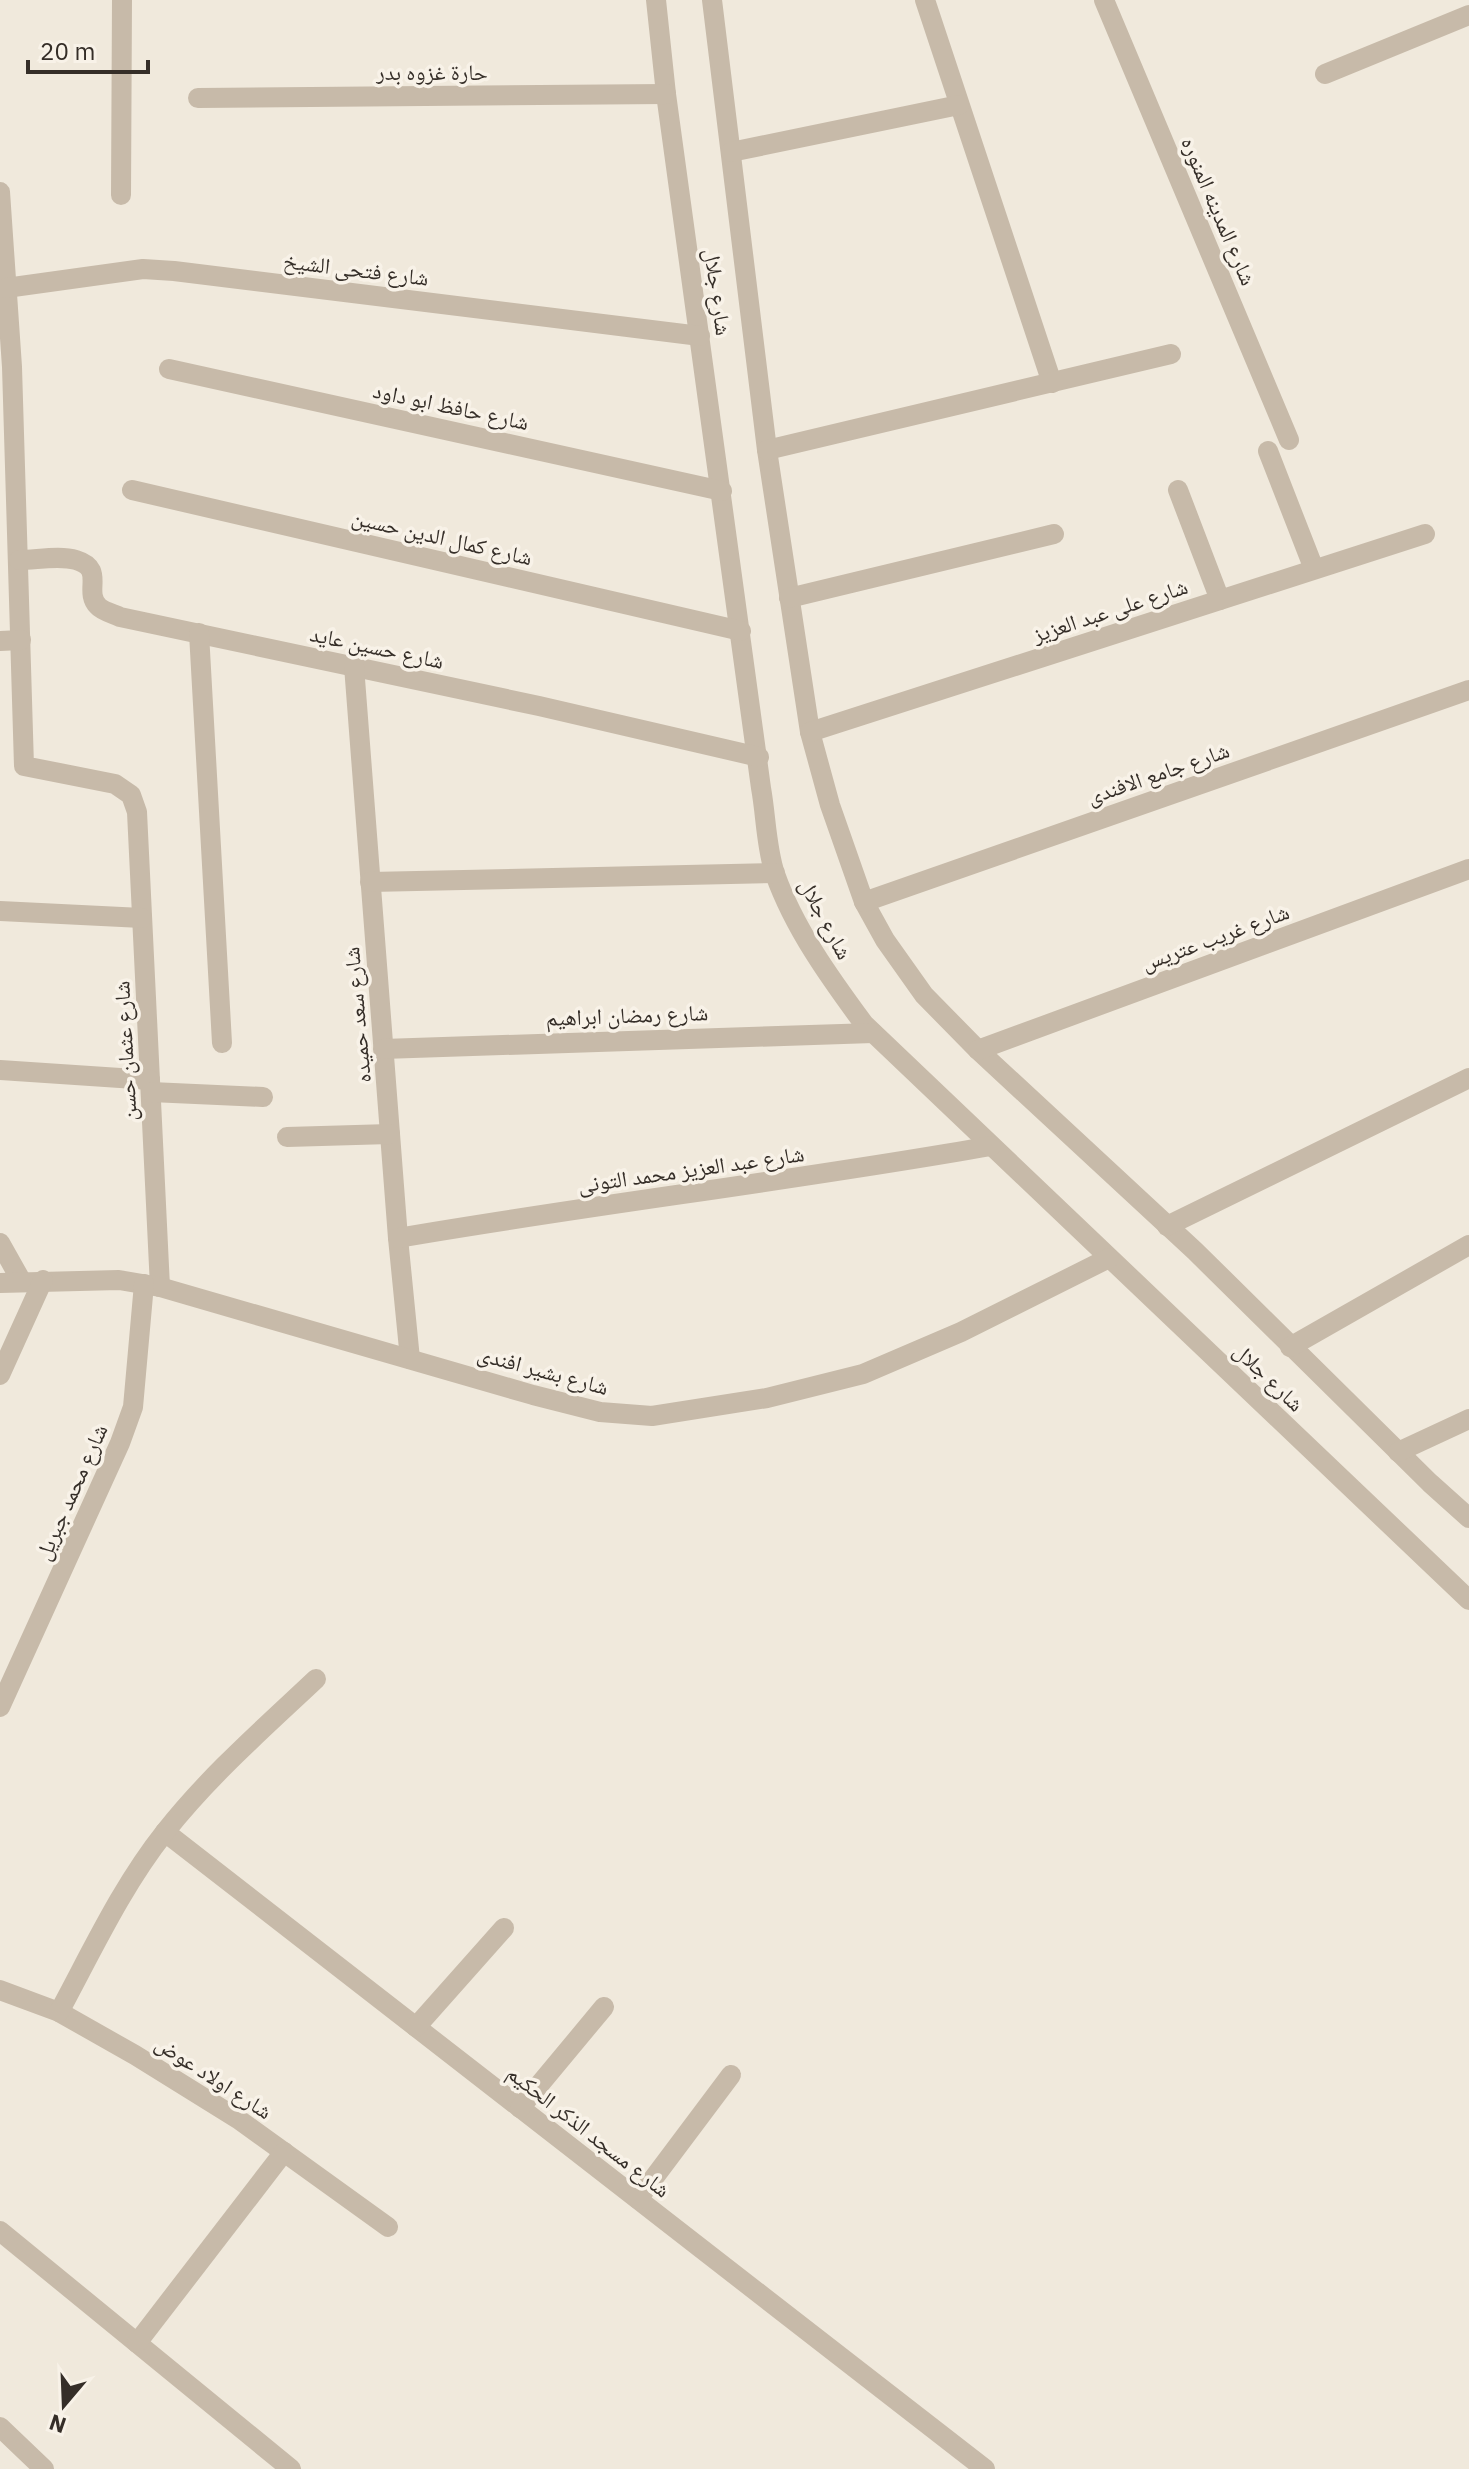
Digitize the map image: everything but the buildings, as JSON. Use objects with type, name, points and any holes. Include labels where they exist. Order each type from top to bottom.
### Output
[{"type":"street","points":[[121,195],[122,0]]},
{"type":"street","name":"شارع جلال","points":[[656,0],[666,94],[775,873],[826,973],[873,1033],[1469,1600]]},
{"type":"street","name":"شارع جلال","points":[[712,0],[767,450],[810,732],[830,805],[864,902],[885,940],[924,995],[978,1050],[1167,1226],[1469,1518]]},
{"type":"street","points":[[925,0],[1052,383]]},
{"type":"street","name":"شارع المدينه المنوره","points":[[1104,0],[1289,440]]},
{"type":"street","points":[[1325,74],[1469,15]]},
{"type":"street","name":"حارة غزوه بدر","points":[[198,98],[666,94]]},
{"type":"street","points":[[731,152],[959,105]]},
{"type":"street","points":[[0,192],[6,288],[8,479],[19,560],[21,640],[0,641]]},
{"type":"street","name":"شارع فتحى الشيخ","points":[[6,288],[143,269],[174,271],[700,336]]},
{"type":"street","points":[[767,450],[1171,354]]},
{"type":"street","name":"شارع حافظ ابو داود","points":[[169,369],[722,491]]},
{"type":"street","points":[[1268,451],[1314,569]]},
{"type":"street","name":"شارع كمال الدين حسين","points":[[132,490],[741,631]]},
{"type":"street","points":[[1178,490],[1220,600]]},
{"type":"street","points":[[789,598],[1054,534]]},
{"type":"street","name":"شارع على عبد العزيز","points":[[810,732],[1425,534]]},
{"type":"street","name":"شارع حسين عايد","points":[[19,560],[74,559],[89,567],[93,577],[93,596],[98,607],[120,617],[539,706],[759,757]]},
{"type":"street","points":[[199,633],[222,1043]]},
{"type":"street","name":"شارع عثمان حسن","points":[[21,640],[24,766],[115,784],[131,795],[137,812],[150,1086],[152,1286]]},
{"type":"street","name":"شارع سعد حميده","points":[[354,666],[410,1359]]},
{"type":"street","name":"شارع جامع الافندى","points":[[864,902],[1469,690]]},
{"type":"street","name":"شارع غريب عتريس","points":[[978,1050],[1469,869]]},
{"type":"street","points":[[370,882],[775,873]]},
{"type":"street","points":[[0,911],[142,918]]},
{"type":"street","name":"شارع رمضان ابراهيم","points":[[383,1049],[873,1033]]},
{"type":"street","points":[[0,1070],[263,1097]]},
{"type":"street","points":[[1167,1226],[1469,1078]]},
{"type":"street","points":[[287,1137],[390,1134]]},
{"type":"street","name":"شارع عبد العزيز محمد التونى","points":[[398,1238],[641,1199],[843,1172],[991,1146]]},
{"type":"street","points":[[0,1243],[22,1282]]},
{"type":"street","points":[[1290,1347],[1469,1245]]},
{"type":"street","name":"شارع بشير افندى","points":[[0,1283],[119,1280],[152,1286],[600,1412],[652,1416],[767,1398],[863,1374],[961,1332],[1109,1258]]},
{"type":"street","points":[[0,1375],[43,1280]]},
{"type":"street","name":"شارع محمد جبريل","points":[[0,1707],[120,1443],[133,1407],[152,1286]]},
{"type":"street","points":[[1398,1452],[1469,1419]]},
{"type":"street","points":[[59,2012],[136,1871],[165,1832],[210,1780],[316,1679]]},
{"type":"street","name":"شارع مسجد الذكر الحكيم","points":[[165,1832],[984,2469]]},
{"type":"street","points":[[416,2027],[504,1928]]},
{"type":"street","name":"شارع اولاد عوض","points":[[0,1990],[59,2012],[148,2063],[238,2119],[388,2227]]},
{"type":"street","points":[[520,2108],[604,2007]]},
{"type":"street","points":[[638,2199],[731,2075]]},
{"type":"street","points":[[137,2343],[284,2152]]},
{"type":"street","points":[[0,2231],[291,2469]]},
{"type":"street","points":[[0,2427],[44,2469]]}]
